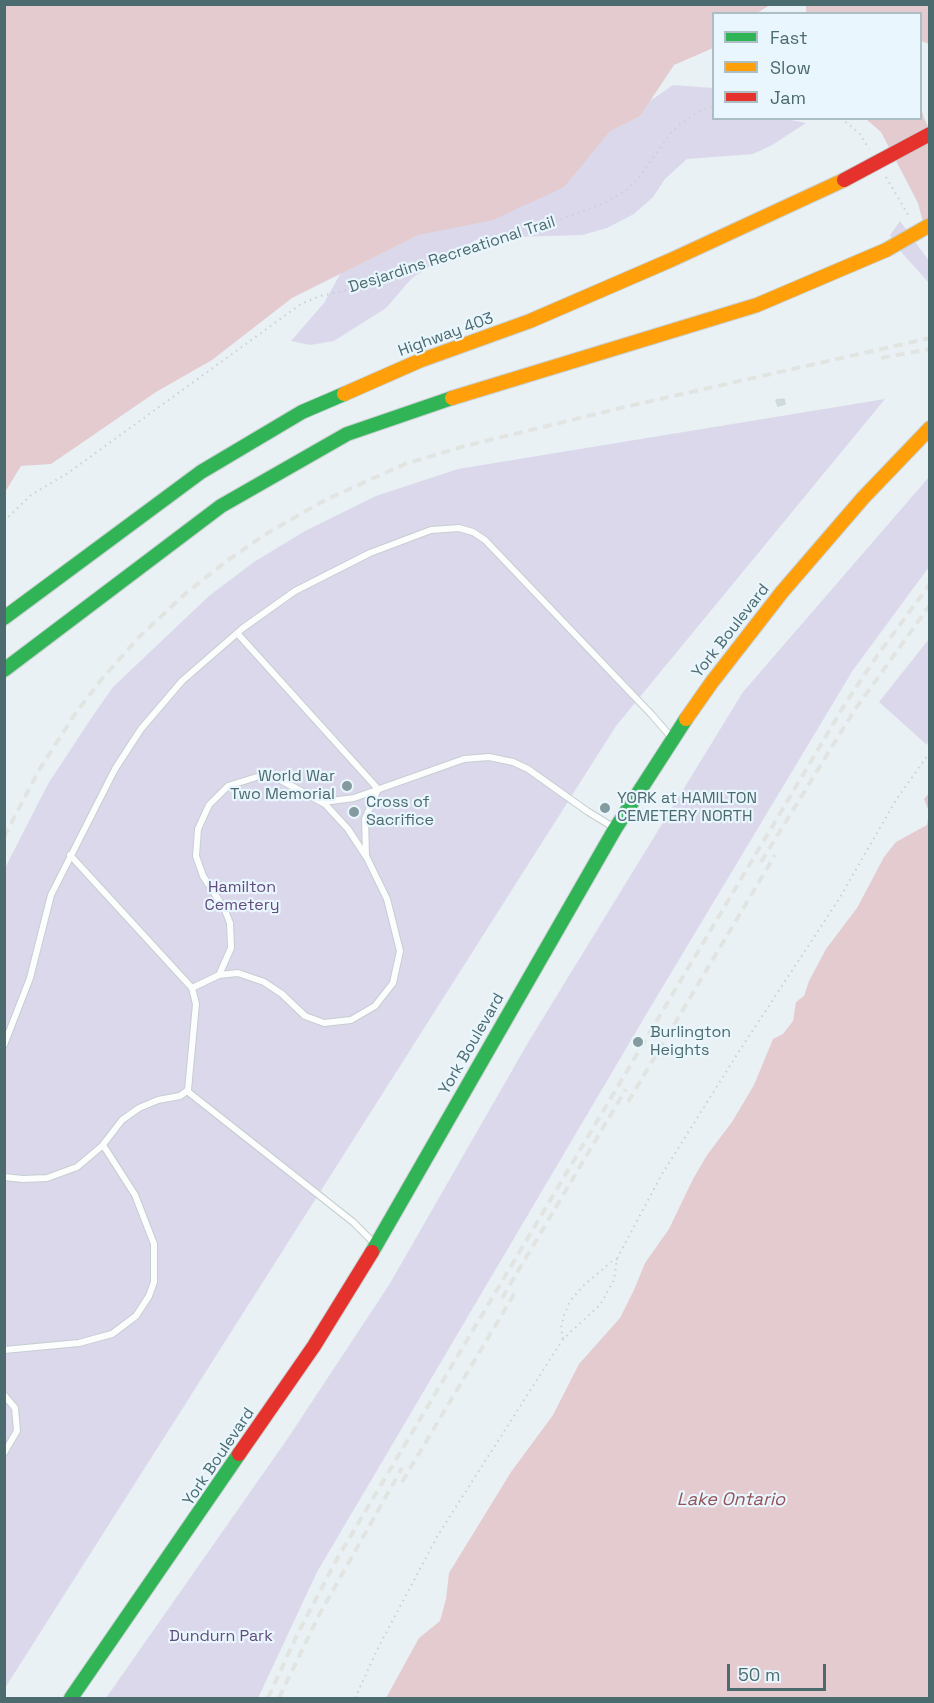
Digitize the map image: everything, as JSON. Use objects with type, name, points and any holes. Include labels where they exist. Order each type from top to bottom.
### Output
[{"type":"main road","name":"Highway 403","points":[[4,618],[201,472],[302,412],[419,361],[530,321],[671,260],[844,180],[930,134]]},
{"type":"main road","points":[[4,670],[221,506],[347,434],[428,405],[757,304],[886,250],[930,225]]},
{"type":"main road","name":"York Boulevard","points":[[71,1698],[314,1346],[376,1245],[615,829],[672,739],[712,682],[782,592],[863,498],[930,428]]},
{"type":"lane","points":[[4,1045],[30,978],[51,895],[115,769],[141,729],[182,681],[237,633],[295,591],[370,553],[431,530],[459,528],[473,532],[485,540],[652,715],[672,739]]},
{"type":"lane","points":[[237,633],[378,789]]},
{"type":"lane","points":[[322,802],[354,798],[464,759],[489,757],[528,768],[615,829]]},
{"type":"lane","points":[[219,975],[231,948],[230,923],[224,908],[203,876],[196,856],[198,829],[210,805],[228,786],[260,776],[275,777],[287,782],[322,802],[348,829],[367,858]]},
{"type":"lane","points":[[192,988],[219,975],[238,973],[264,982],[282,994],[305,1016],[324,1023],[351,1020],[375,1006],[393,983],[400,951],[387,899],[364,850],[364,819],[378,789]]},
{"type":"lane","points":[[70,855],[192,988],[196,1004],[187,1092]]},
{"type":"lane","points":[[187,1092],[353,1222],[376,1245]]},
{"type":"lane","points":[[4,1177],[47,1178],[78,1167],[103,1145],[122,1120],[139,1108],[187,1092]]},
{"type":"lane","points":[[4,1350],[79,1343],[112,1334],[136,1316],[149,1296],[154,1282],[154,1244],[135,1194],[103,1145]]},
{"type":"lane","points":[[4,1395],[15,1408],[17,1431],[4,1453]]},
{"type":"path","name":"Desjardins Recreational Trail","points":[[4,520],[31,495],[68,473],[301,304],[320,296],[363,287],[490,246],[604,203],[625,191],[637,180],[673,130],[701,110],[712,107]]},
{"type":"path","points":[[843,120],[860,134],[875,158]]},
{"type":"path","points":[[887,178],[910,219]]},
{"type":"path","points":[[355,1698],[379,1646],[438,1535],[563,1339],[600,1305],[614,1280],[617,1259],[662,1174],[839,899],[896,800],[930,752]]},
{"type":"path","points":[[563,1339],[562,1321],[570,1301],[583,1286],[617,1259]]},
{"type":"green space","points":[[673,85],[712,88],[712,120],[791,120],[806,123],[772,145],[753,154],[687,159],[665,179],[653,197],[634,214],[607,228],[582,235],[480,238],[412,278],[386,308],[334,341],[310,345],[291,341],[324,303],[343,269],[581,149]]},
{"type":"green space","points":[[900,221],[929,261],[929,283],[894,244],[890,235]]},
{"type":"green space","name":"Hamilton Cemetery","points":[[885,399],[616,726],[5,1688],[5,868],[48,784],[90,720],[113,687],[209,596],[254,562],[305,531],[376,496],[458,469]]},
{"type":"green space","name":"Dundurn Park","points":[[929,477],[929,567],[853,670],[650,1008],[317,1572],[258,1698],[106,1698],[288,1438],[389,1285],[529,1041],[743,692]]},
{"type":"green space","points":[[929,639],[930,734],[927,745],[879,702]]},
{"type":"water","points":[[5,4],[770,4],[759,12],[712,12],[712,48],[674,65],[640,116],[610,131],[564,187],[493,220],[418,235],[292,298],[212,360],[156,392],[51,464],[21,466],[5,492]]},
{"type":"water","points":[[806,5],[929,5],[929,44],[922,41],[922,12],[806,12]]},
{"type":"water","points":[[922,111],[929,128],[929,231],[924,226],[918,203],[881,132],[867,120],[922,120]]},
{"type":"water","points":[[929,793],[929,812],[924,799]]},
{"type":"water","name":"Lake Ontario","points":[[929,812],[929,1698],[386,1698],[419,1638],[440,1621],[446,1599],[449,1573],[511,1472],[553,1415],[579,1364],[620,1318],[645,1263],[669,1229],[693,1179],[754,1085],[773,1039],[783,1034],[793,1021],[796,1002],[804,996],[809,981],[826,949],[857,908],[884,857],[896,842],[927,825]]},
{"type":"building","points":[[784,399],[785,404],[778,406],[776,400]]},
{"type":"railway","points":[[4,837],[39,770],[75,714],[139,637],[186,593],[228,560],[266,534],[325,500],[405,464],[465,446],[629,406],[930,338]]},
{"type":"railway","points":[[881,358],[930,349]]},
{"type":"railway","points":[[268,1698],[297,1635],[337,1559],[845,704],[930,584]]},
{"type":"railway","points":[[761,862],[854,711],[930,605]]},
{"type":"railway","points":[[628,1102],[775,855]]},
{"type":"railway","points":[[502,1298],[626,1089]]},
{"type":"railway","points":[[402,1482],[516,1291]]},
{"type":"railway","points":[[279,1698],[319,1615],[402,1468]]},
{"type":"traffic: fast","points":[[4,618],[201,472],[302,412],[344,394]]},
{"type":"traffic: fast","points":[[4,670],[221,506],[347,434],[452,398]]},
{"type":"traffic: fast","points":[[372,1252],[615,829],[686,719]]},
{"type":"traffic: fast","points":[[71,1698],[239,1454]]},
{"type":"traffic: slow","points":[[344,394],[419,361],[530,321],[671,260],[844,180]]},
{"type":"traffic: slow","points":[[886,250],[930,225]]},
{"type":"traffic: slow","points":[[452,398],[757,305],[886,250]]},
{"type":"traffic: slow","points":[[686,719],[782,592],[863,498],[930,428]]},
{"type":"traffic: jam","points":[[844,180],[930,134]]},
{"type":"traffic: jam","points":[[239,1454],[314,1346],[372,1252]]},
{"type":"place","name":"World War Two Memorial","points":[[347,786]]},
{"type":"place","name":"YORK at HAMILTON CEMETERY NORTH","points":[[605,808]]},
{"type":"place","name":"Cross of Sacrifice","points":[[354,812]]},
{"type":"place","name":"Burlington Heights","points":[[638,1042]]}]
